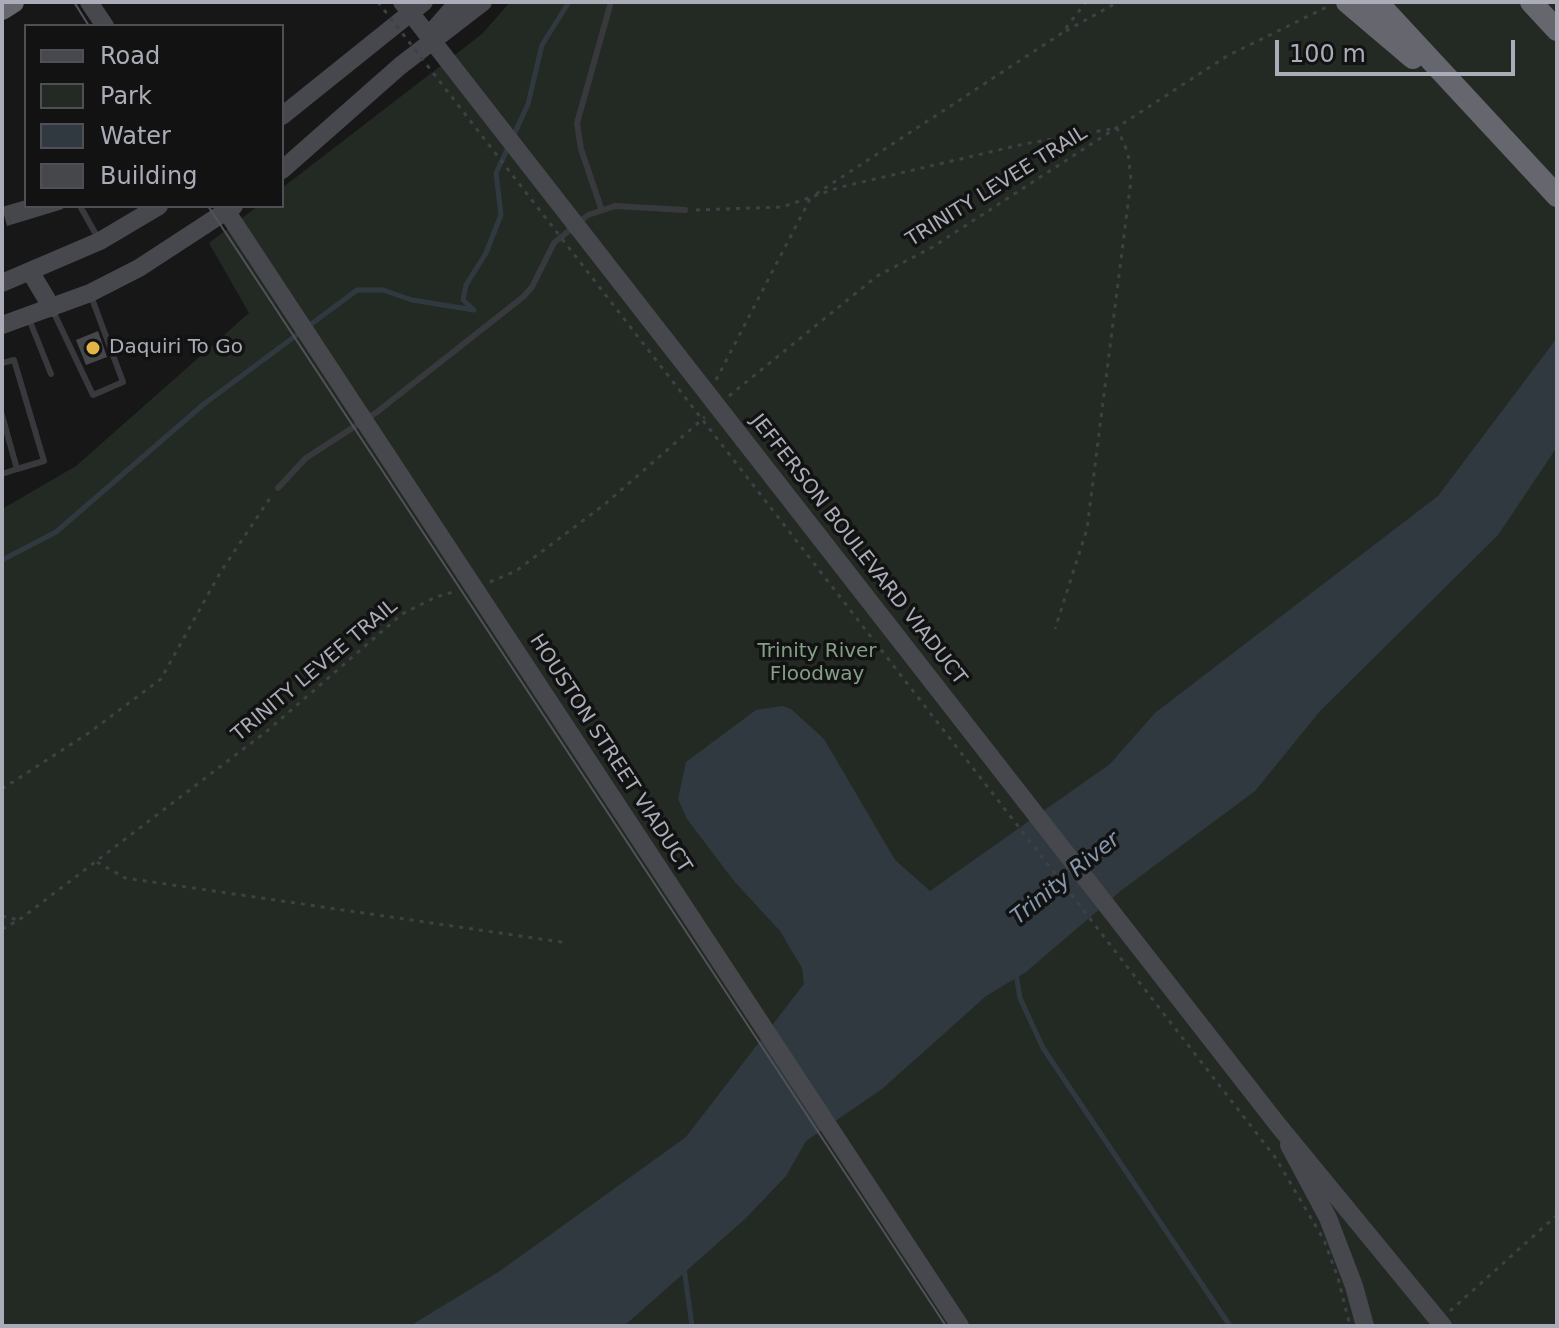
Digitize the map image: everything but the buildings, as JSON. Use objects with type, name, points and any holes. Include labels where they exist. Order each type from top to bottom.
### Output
[{"type":"highway","points":[[2,9],[13,2]]},
{"type":"highway","points":[[1347,2],[1457,92]]},
{"type":"highway","points":[[1377,2],[1457,92],[1557,196]]},
{"type":"highway","points":[[1531,2],[1557,30]]},
{"type":"main road","points":[[89,2],[104,24]]},
{"type":"main road","name":"JEFFERSON BOULEVARD VIADUCT","points":[[402,2],[1278,1125]]},
{"type":"main road","points":[[284,114],[424,2]]},
{"type":"main road","points":[[400,66],[458,2]]},
{"type":"main road","points":[[284,168],[400,66],[483,2]]},
{"type":"main road","points":[[2,283],[100,241],[156,208]]},
{"type":"main road","name":"HOUSTON STREET VIADUCT","points":[[224,208],[960,1326]]},
{"type":"main road","points":[[2,325],[90,293],[139,268],[231,208]]},
{"type":"main road","points":[[31,273],[52,308]]},
{"type":"main road","points":[[1278,1125],[1441,1320]]},
{"type":"main road","points":[[1278,1125],[1328,1218],[1354,1286],[1365,1326]]},
{"type":"lane","points":[[601,208],[581,149],[577,123],[611,2]]},
{"type":"lane","points":[[81,208],[100,241]]},
{"type":"lane","points":[[278,488],[306,458],[377,412],[523,297],[532,287],[554,243],[601,208],[685,210]]},
{"type":"lane","points":[[52,308],[93,395],[123,382],[90,293]]},
{"type":"lane","points":[[28,316],[51,374]]},
{"type":"lane","points":[[2,363],[14,360],[44,461],[2,474]]},
{"type":"lane","points":[[2,415],[17,469]]},
{"type":"path","points":[[378,2],[1275,1157],[1324,1240],[1338,1278],[1350,1326]]},
{"type":"path","points":[[1062,33],[1086,2]]},
{"type":"path","points":[[714,386],[809,199],[1062,33],[1118,2]]},
{"type":"path","name":"TRINITY LEVEE TRAIL","points":[[728,397],[877,276],[931,248],[1227,56],[1337,2]]},
{"type":"path","points":[[685,210],[755,210],[978,155],[1117,128],[1128,153],[1131,180],[1087,529],[1055,629]]},
{"type":"path","points":[[693,427],[700,413]]},
{"type":"path","points":[[489,582],[516,571],[605,504],[705,417]]},
{"type":"path","points":[[2,789],[90,732],[161,679],[220,573],[278,488]]},
{"type":"path","name":"TRINITY LEVEE TRAIL","points":[[2,929],[19,920],[267,731],[402,614],[436,597],[462,590]]},
{"type":"path","points":[[96,862],[125,878],[568,943]]},
{"type":"path","points":[[2,916],[19,920]]},
{"type":"path","points":[[1441,1320],[1557,1215]]},
{"type":"green space","name":"Trinity River Floodway","points":[[510,2],[1557,2],[1557,1326],[2,1326],[2,509],[76,466],[249,313],[209,243],[255,208],[284,208],[284,186],[482,34]]},
{"type":"water","name":"Trinity River","points":[[1557,338],[1557,447],[1498,535],[1320,711],[1255,791],[1123,889],[1026,972],[986,996],[882,1089],[806,1141],[786,1176],[745,1219],[624,1326],[410,1326],[500,1271],[686,1137],[804,984],[802,968],[780,931],[734,881],[687,819],[678,799],[686,762],[756,710],[782,706],[791,709],[824,739],[895,860],[930,891],[1110,764],[1155,713],[1438,496]]},
{"type":"waterway","points":[[512,139],[528,104],[542,45],[569,2]]},
{"type":"waterway","points":[[473,309],[463,300],[466,285],[486,253],[501,215],[496,173],[508,148]]},
{"type":"waterway","points":[[2,560],[56,532],[204,404],[357,290],[383,290],[412,300],[474,310]]},
{"type":"waterway","points":[[1016,974],[1020,998],[1043,1048],[1230,1326]]},
{"type":"waterway","points":[[684,1268],[692,1326]]},
{"type":"tram line","points":[[74,2],[88,24]]},
{"type":"tram line","points":[[209,208],[946,1326]]},
{"type":"place","name":"Daquiri To Go","points":[[93,348]]}]
